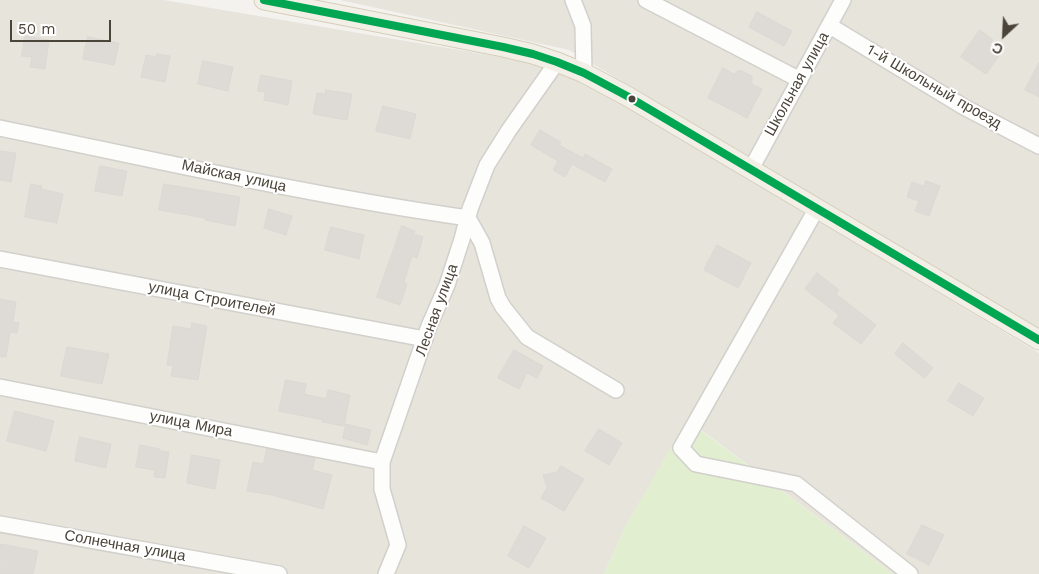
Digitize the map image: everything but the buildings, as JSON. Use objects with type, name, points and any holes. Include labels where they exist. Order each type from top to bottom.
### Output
[{"type":"main road","points":[[264,0],[283,2],[503,47],[533,54],[584,73],[751,169],[1039,340]]},
{"type":"street","points":[[573,0],[583,26],[584,73]]},
{"type":"street","points":[[646,0],[800,80]]},
{"type":"street","name":"Школьная улица","points":[[751,169],[843,0]]},
{"type":"street","name":"1-й Школьный проезд","points":[[830,26],[964,107],[1039,146]]},
{"type":"street","name":"Лесная улица","points":[[386,574],[398,545],[382,489],[382,462],[425,339],[447,284],[470,209],[487,165],[557,62]]},
{"type":"street","name":"Майская улица","points":[[0,128],[272,185],[468,218]]},
{"type":"street","points":[[817,208],[681,448],[696,464],[796,484],[910,574]]},
{"type":"street","points":[[468,218],[482,243],[498,298],[517,326],[527,337],[616,390]]},
{"type":"street","name":"улица Строителей","points":[[0,259],[425,339]]},
{"type":"street","name":"улица Мира","points":[[0,387],[382,462]]},
{"type":"street","name":"Солнечная улица","points":[[0,524],[279,574]]},
{"type":"shaded area","points":[[0,0],[164,0],[542,64],[584,81],[1039,353],[1039,574],[893,574],[688,420],[625,527],[604,574],[0,574]]},
{"type":"shaded area","points":[[340,0],[1039,0],[1039,328],[569,50]]},
{"type":"green space","points":[[687,420],[893,574],[604,574],[625,527]]},
{"type":"transit line","points":[[264,0],[503,47],[533,54],[584,73],[627,96],[1039,340]]}]
